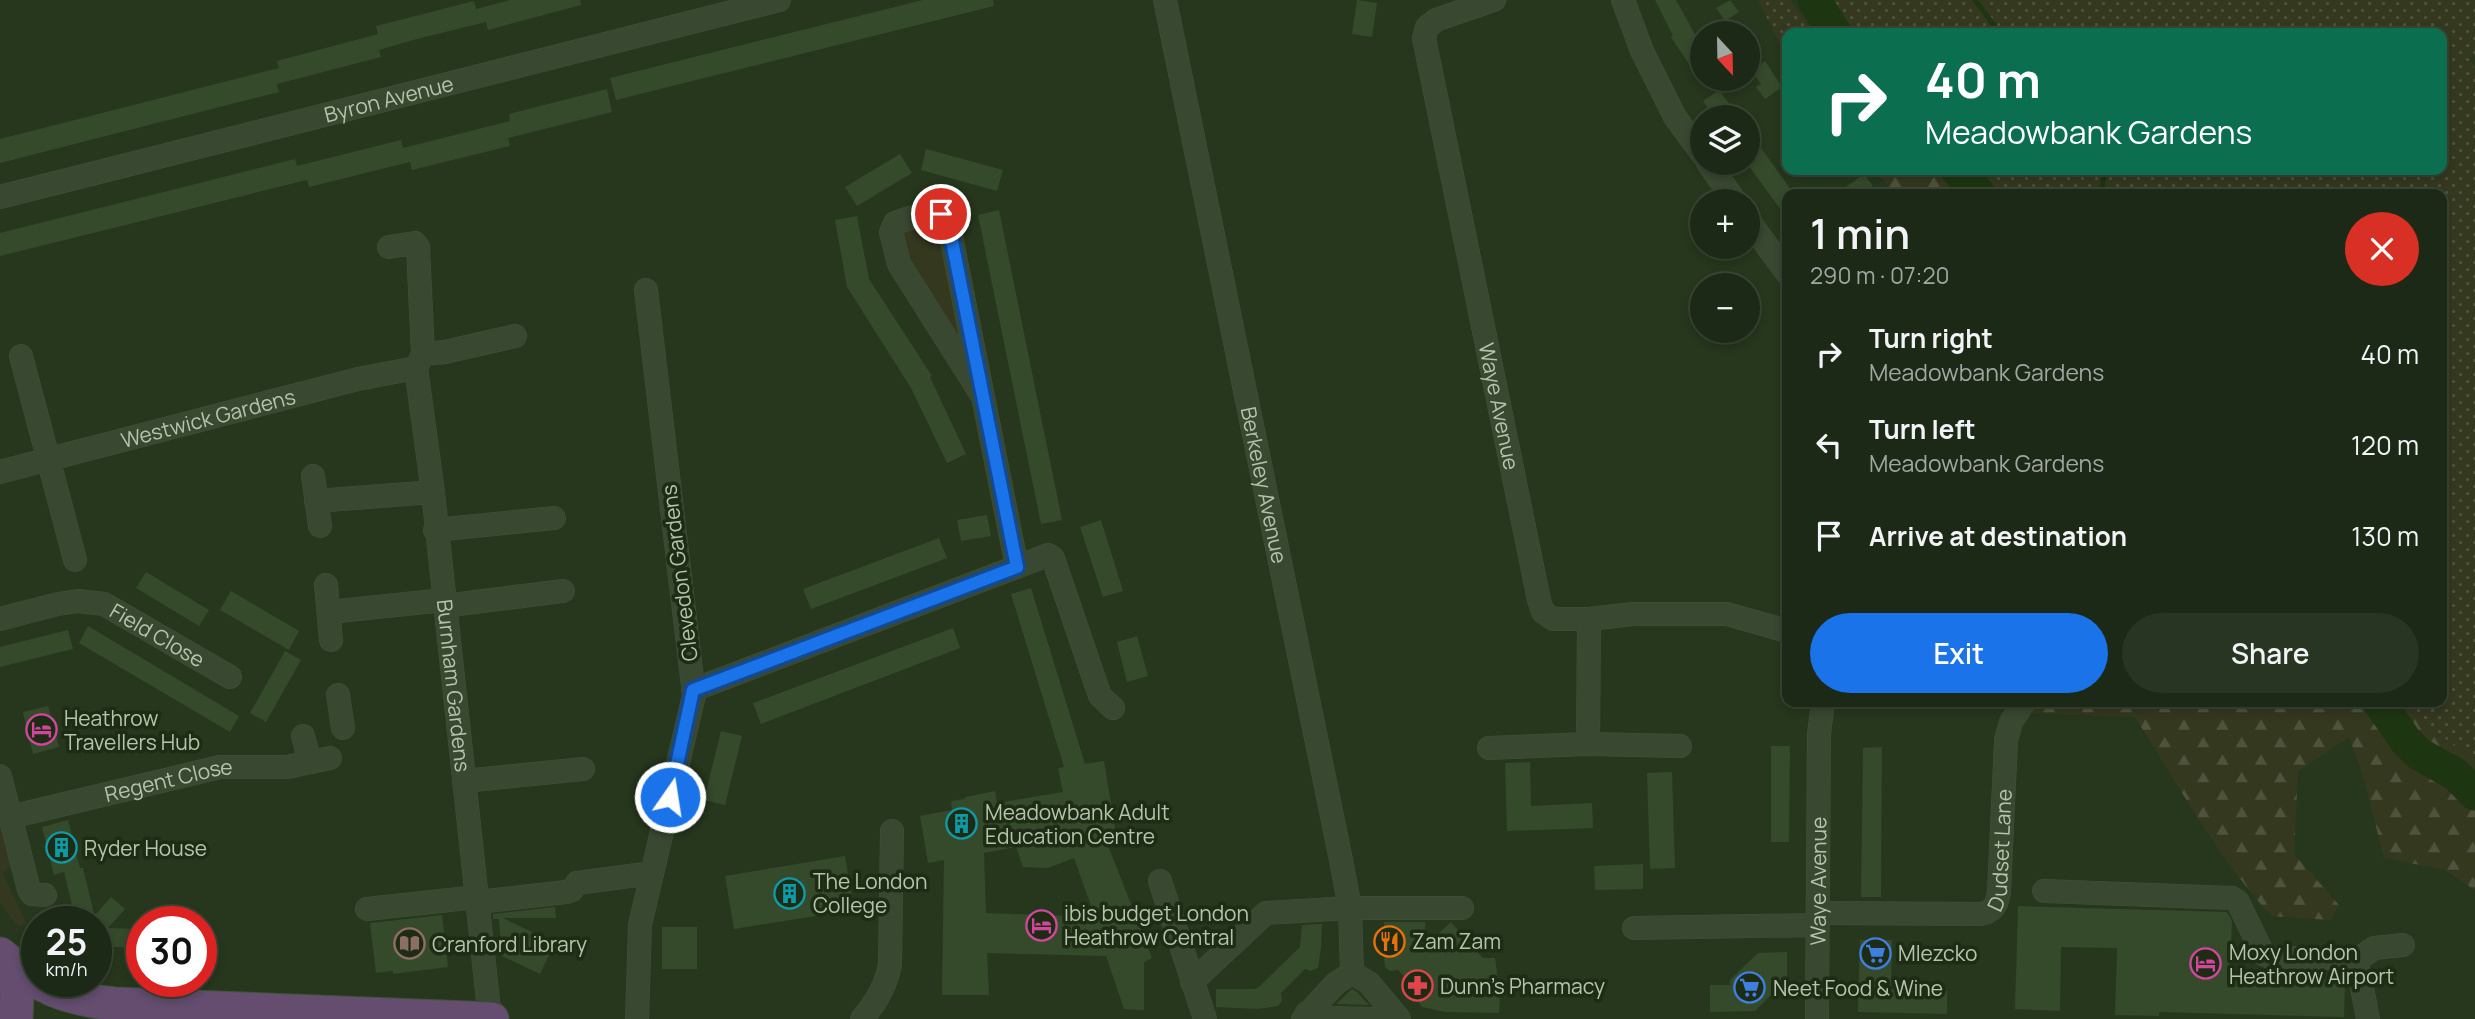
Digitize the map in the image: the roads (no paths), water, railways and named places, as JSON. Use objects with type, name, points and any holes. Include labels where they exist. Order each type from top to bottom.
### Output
[{"type":"highway","points":[[3,957],[36,982],[61,994],[87,1001],[491,1019]]},
{"type":"highway","points":[[3,957],[17,992],[16,1019]]},
{"type":"street","name":"Byron Avenue","points":[[0,197],[779,0]]},
{"type":"street","name":"Berkeley Avenue","points":[[1165,0],[1350,908],[1352,973]]},
{"type":"street","name":"Waye Avenue","points":[[1493,0],[1436,20],[1427,27],[1424,38],[1543,612],[1553,619],[1589,619],[1633,614],[1727,614],[1782,630]]},
{"type":"street","points":[[1623,0],[1642,51],[1675,117],[1690,137]]},
{"type":"street","points":[[983,397],[899,264],[891,232],[895,223],[937,213],[944,215],[948,221],[1017,567]]},
{"type":"street","points":[[1760,236],[1782,266]]},
{"type":"street","name":"Burnham Gardens","points":[[389,247],[415,243],[418,247],[420,361],[435,530],[491,1019]]},
{"type":"street","name":"Clevedon Gardens","points":[[637,1019],[640,925],[693,690],[646,290]]},
{"type":"street","name":"Westwick Gardens","points":[[0,472],[358,379],[445,352],[515,336]]},
{"type":"street","points":[[20,356],[75,560]]},
{"type":"street","points":[[313,476],[320,526]]},
{"type":"street","points":[[316,501],[433,492]]},
{"type":"street","points":[[435,530],[554,517]]},
{"type":"street","points":[[693,690],[1048,555],[1053,558],[1100,696],[1113,708]]},
{"type":"street","points":[[326,585],[331,640]]},
{"type":"street","points":[[329,612],[563,591]]},
{"type":"street","name":"Field Close","points":[[0,619],[78,601],[104,604],[230,677]]},
{"type":"street","points":[[1588,744],[1589,619]]},
{"type":"street","points":[[338,695],[343,728]]},
{"type":"street","name":"Waye Avenue","points":[[1816,1019],[1819,734],[1822,707]]},
{"type":"street","name":"Dudset Lane","points":[[1818,919],[1980,914],[1993,909],[1997,904],[1999,892],[2006,740],[2011,722],[2021,707]]},
{"type":"street","name":"Regent Close","points":[[10,817],[220,767],[287,767],[320,760],[303,736]]},
{"type":"street","points":[[1489,748],[1588,744],[1680,746]]},
{"type":"street","points":[[464,781],[583,769]]},
{"type":"street","points":[[0,776],[29,890],[42,895]]},
{"type":"street","points":[[862,1019],[880,994],[890,965],[892,831]]},
{"type":"street","points":[[367,909],[566,892],[572,890],[577,883],[652,873]]},
{"type":"street","points":[[1160,881],[1205,1019]]},
{"type":"street","points":[[2044,891],[2225,896],[2238,902],[2263,954],[2273,958],[2343,958],[2353,963],[2359,972],[2368,1019]]},
{"type":"street","points":[[1192,982],[1266,913],[1350,908],[1462,908]]},
{"type":"street","points":[[1633,928],[1818,919]]},
{"type":"street","points":[[2353,963],[2374,948],[2403,945]]},
{"type":"street","points":[[1305,1016],[1335,984],[1352,973],[1369,983],[1395,1013]]},
{"type":"street","points":[[877,1019],[880,994]]},
{"type":"street","points":[[1305,1016],[1328,1009],[1395,1013]]},
{"type":"waterway","points":[[1814,0],[1832,28]]},
{"type":"waterway","points":[[1975,0],[1996,28]]},
{"type":"waterway","points":[[1962,175],[1974,189]]},
{"type":"waterway","points":[[2102,189],[2104,175]]},
{"type":"waterway","points":[[2382,707],[2406,741],[2419,754],[2455,774],[2475,794]]},
{"type":"place","name":"Heathrow Travellers Hub","points":[[41,730]]},
{"type":"place","name":"Meadowbank Adult Education Centre","points":[[962,824]]},
{"type":"place","name":"Ryder House","points":[[61,848]]},
{"type":"place","name":"The London College","points":[[790,893]]},
{"type":"place","name":"ibis budget London Heathrow Central","points":[[1041,925]]},
{"type":"place","name":"Zam Zam","points":[[1389,941]]},
{"type":"place","name":"Cranford Library","points":[[409,944]]},
{"type":"place","name":"Mlezcko","points":[[1875,953]]},
{"type":"place","name":"Moxy London Heathrow Airport","points":[[2206,964]]},
{"type":"place","name":"Dunn's Pharmacy","points":[[1417,986]]},
{"type":"place","name":"Neet Food & Wine","points":[[1750,988]]}]
